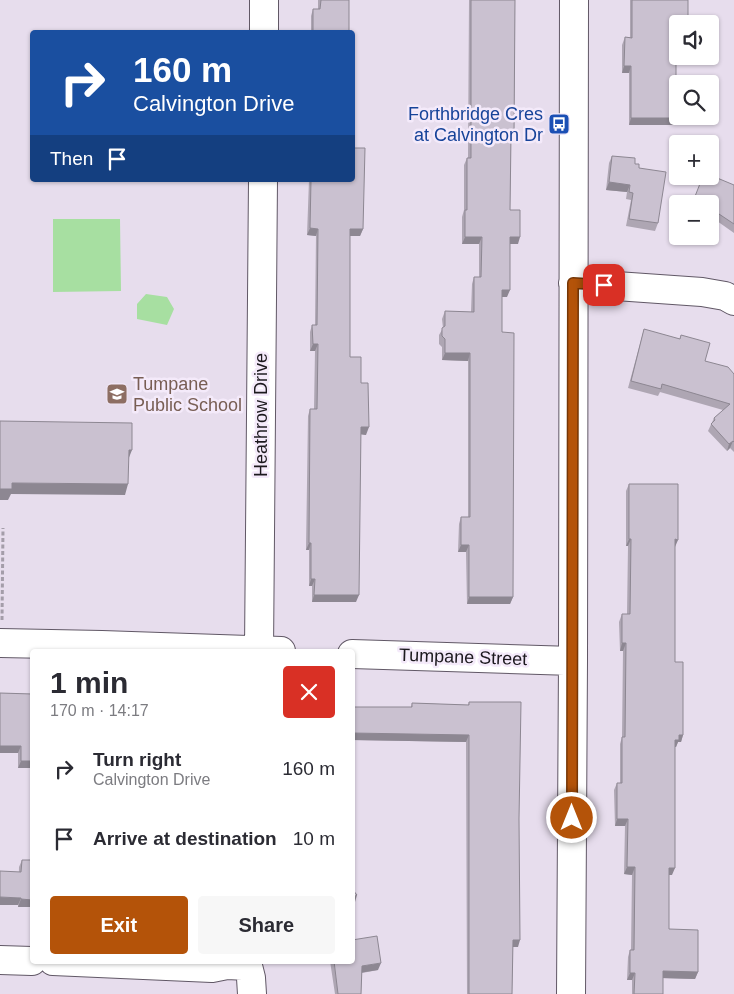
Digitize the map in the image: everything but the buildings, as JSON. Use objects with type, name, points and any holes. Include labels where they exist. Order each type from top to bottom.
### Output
[{"type":"street","points":[[264,0],[264,30]]},
{"type":"street","points":[[571,994],[574,661],[574,0]]},
{"type":"street","name":"Heathrow Drive","points":[[263,182],[270,649]]},
{"type":"street","points":[[573,283],[702,292],[725,296],[734,301]]},
{"type":"street","points":[[1,643],[158,649]]},
{"type":"street","name":"Tumpane Street","points":[[355,654],[574,661]]},
{"type":"street","points":[[0,960],[30,961]]},
{"type":"street","points":[[139,964],[212,968],[248,966],[252,994]]},
{"type":"path","points":[[1,643],[3,528]]},
{"type":"green space","points":[[53,219],[120,219],[121,291],[53,292]]},
{"type":"green space","points":[[146,294],[167,297],[174,309],[167,325],[137,319],[137,304]]},
{"type":"place","name":"Forthbridge Cres at Calvington Dr","points":[[559,124]]},
{"type":"place","name":"Tumpane Public School","points":[[117,394]]},
{"type":"route","points":[[572,818],[574,661],[573,283],[604,285]]}]
